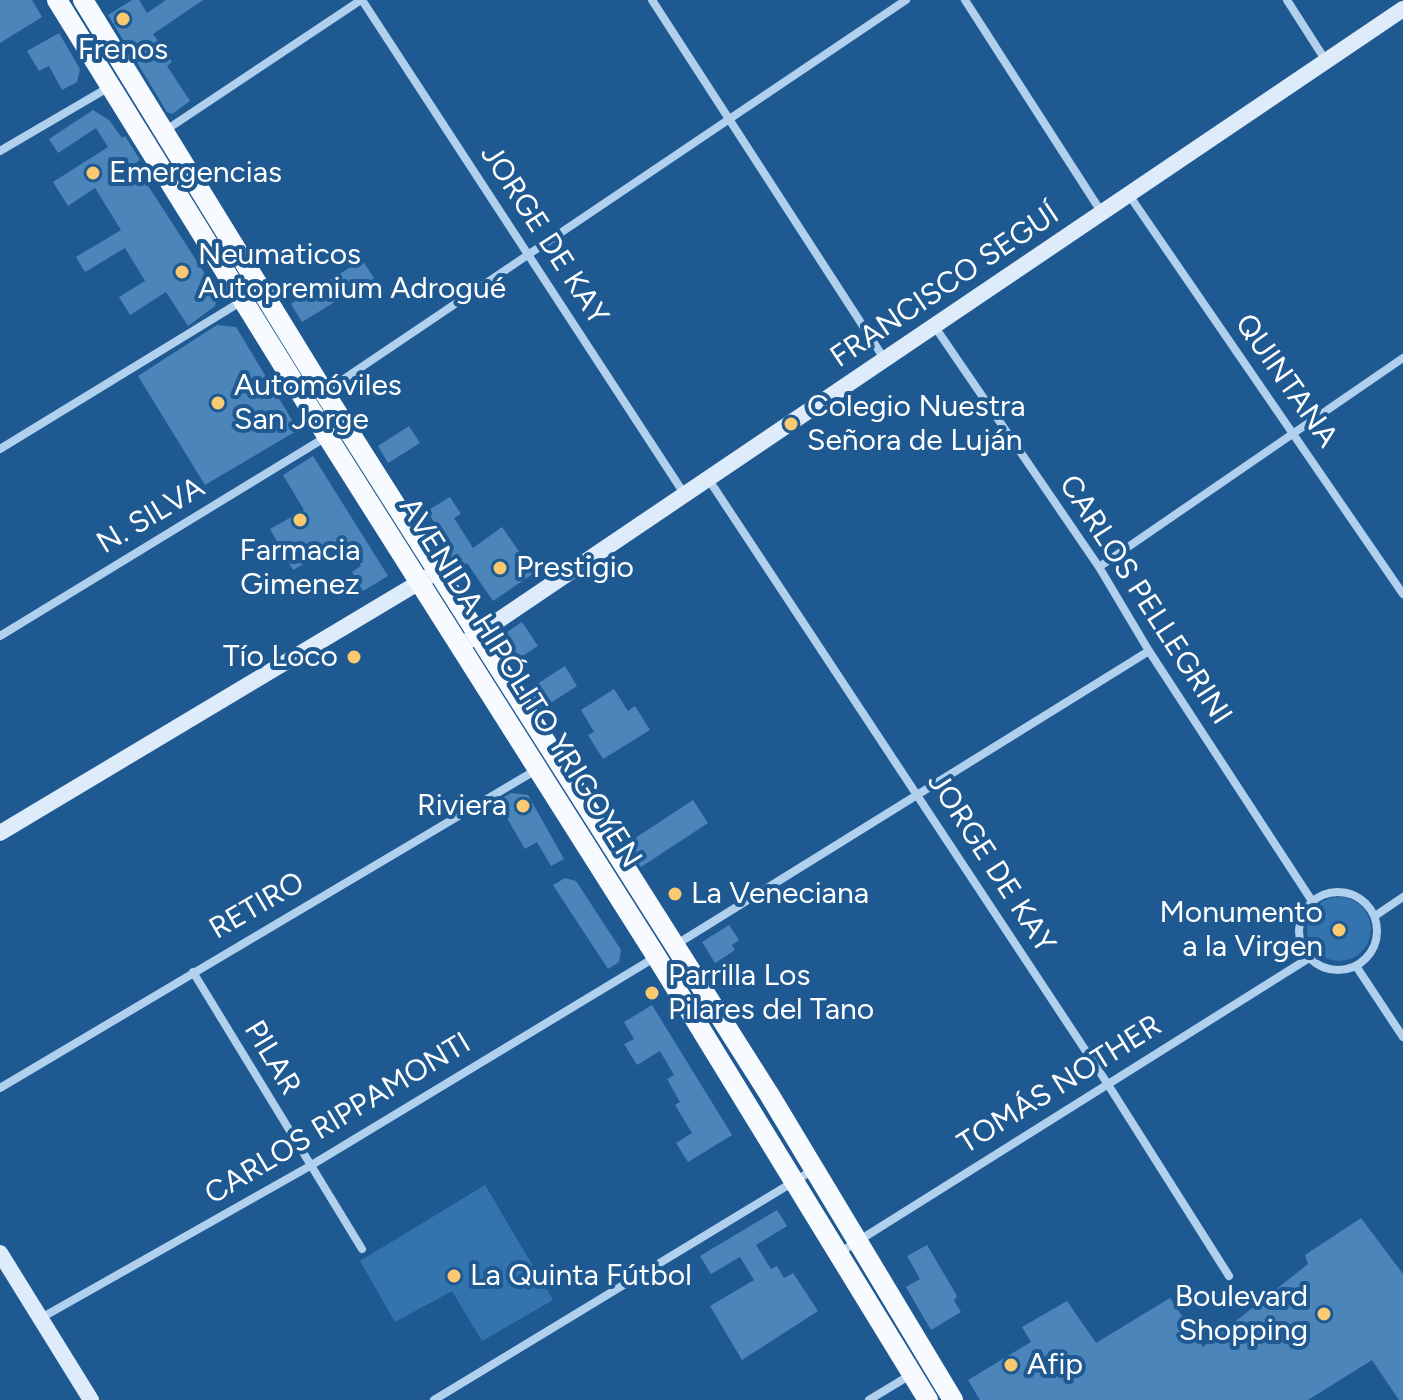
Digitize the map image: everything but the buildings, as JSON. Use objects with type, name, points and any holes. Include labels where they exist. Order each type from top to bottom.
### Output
[{"type":"main road","name":"AVENIDA HIPÓLITO YRIGOYEN","points":[[57,0],[119,80],[243,301],[459,647],[539,768],[928,1400]]},
{"type":"main road","name":"AVENIDA HIPÓLITO YRIGOYEN","points":[[83,0],[119,80]]},
{"type":"main road","name":"AVENIDA HIPÓLITO YRIGOYEN","points":[[154,138],[324,392],[676,945],[953,1400]]},
{"type":"street","points":[[154,138],[362,0]]},
{"type":"street","name":"JORGE DE KAY","points":[[362,0],[685,496]]},
{"type":"street","points":[[652,0],[885,360]]},
{"type":"street","points":[[324,392],[906,0]]},
{"type":"street","points":[[965,0],[1102,213]]},
{"type":"street","points":[[1287,0],[1326,61]]},
{"type":"street","name":"FRANCISCO SEGUÍ","points":[[459,647],[1403,9]]},
{"type":"street","points":[[0,151],[119,80]]},
{"type":"street","name":"QUINTANA","points":[[1129,195],[1403,594]]},
{"type":"street","points":[[0,449],[243,301]]},
{"type":"street","name":"CARLOS PELLEGRINI","points":[[935,327],[1099,567],[1149,651],[1312,901]]},
{"type":"street","points":[[1099,567],[1403,358]]},
{"type":"street","name":"N. SILVA","points":[[0,636],[327,436]]},
{"type":"street","name":"JORGE DE KAY","points":[[709,480],[1107,1083],[1229,1276]]},
{"type":"street","points":[[0,833],[438,571]]},
{"type":"street","points":[[676,945],[1149,651]]},
{"type":"street","name":"RETIRO","points":[[0,1088],[539,768]]},
{"type":"street","points":[[1342,891],[1362,899],[1375,916],[1377,939],[1373,950],[1356,966],[1331,970],[1309,958],[1302,947],[1299,923],[1312,901],[1321,895],[1342,891]]},
{"type":"street","points":[[1375,916],[1403,897]]},
{"type":"street","name":"CARLOS RIPPAMONTI","points":[[41,1318],[310,1166],[656,956]]},
{"type":"street","name":"TOMÁS NOTHER","points":[[837,1254],[1309,958]]},
{"type":"street","points":[[1356,966],[1403,1037]]},
{"type":"street","name":"PILAR","points":[[193,972],[362,1249]]},
{"type":"street","points":[[434,1400],[814,1169]]},
{"type":"street","points":[[0,1253],[91,1400]]},
{"type":"street","points":[[869,1400],[912,1374]]},
{"type":"street","points":[[449,1390],[455,1400]]},
{"type":"shaded area","points":[[1333,897],[1345,897],[1362,906],[1369,917],[1369,941],[1362,952],[1345,961],[1333,961],[1321,956],[1312,947],[1307,935],[1307,923],[1312,911],[1321,902]]},
{"type":"shaded area","name":"La Quinta Fútbol","points":[[485,1185],[553,1300],[482,1341],[452,1291],[395,1322],[360,1261]]},
{"type":"place","name":"Frenos","points":[[123,19]]},
{"type":"place","name":"Emergencias","points":[[93,173]]},
{"type":"place","name":"Neumaticos Autopremium Adrogué","points":[[182,272]]},
{"type":"place","name":"Automóviles San Jorge","points":[[218,403]]},
{"type":"place","name":"Colegio Nuestra Señora de Luján","points":[[791,424]]},
{"type":"place","name":"Farmacia Gimenez","points":[[300,520]]},
{"type":"place","name":"Prestigio","points":[[500,568]]},
{"type":"place","name":"Tío Loco","points":[[354,657]]},
{"type":"place","name":"Riviera","points":[[523,806]]},
{"type":"place","name":"La Veneciana","points":[[675,894]]},
{"type":"place","name":"Monumento a la Virgen","points":[[1339,930]]},
{"type":"place","name":"Parrilla Los Pilares del Tano","points":[[652,993]]},
{"type":"place","name":"La Quinta Fútbol","points":[[454,1276]]},
{"type":"place","name":"Boulevard Shopping","points":[[1324,1314]]},
{"type":"place","name":"Afip","points":[[1011,1365]]}]
